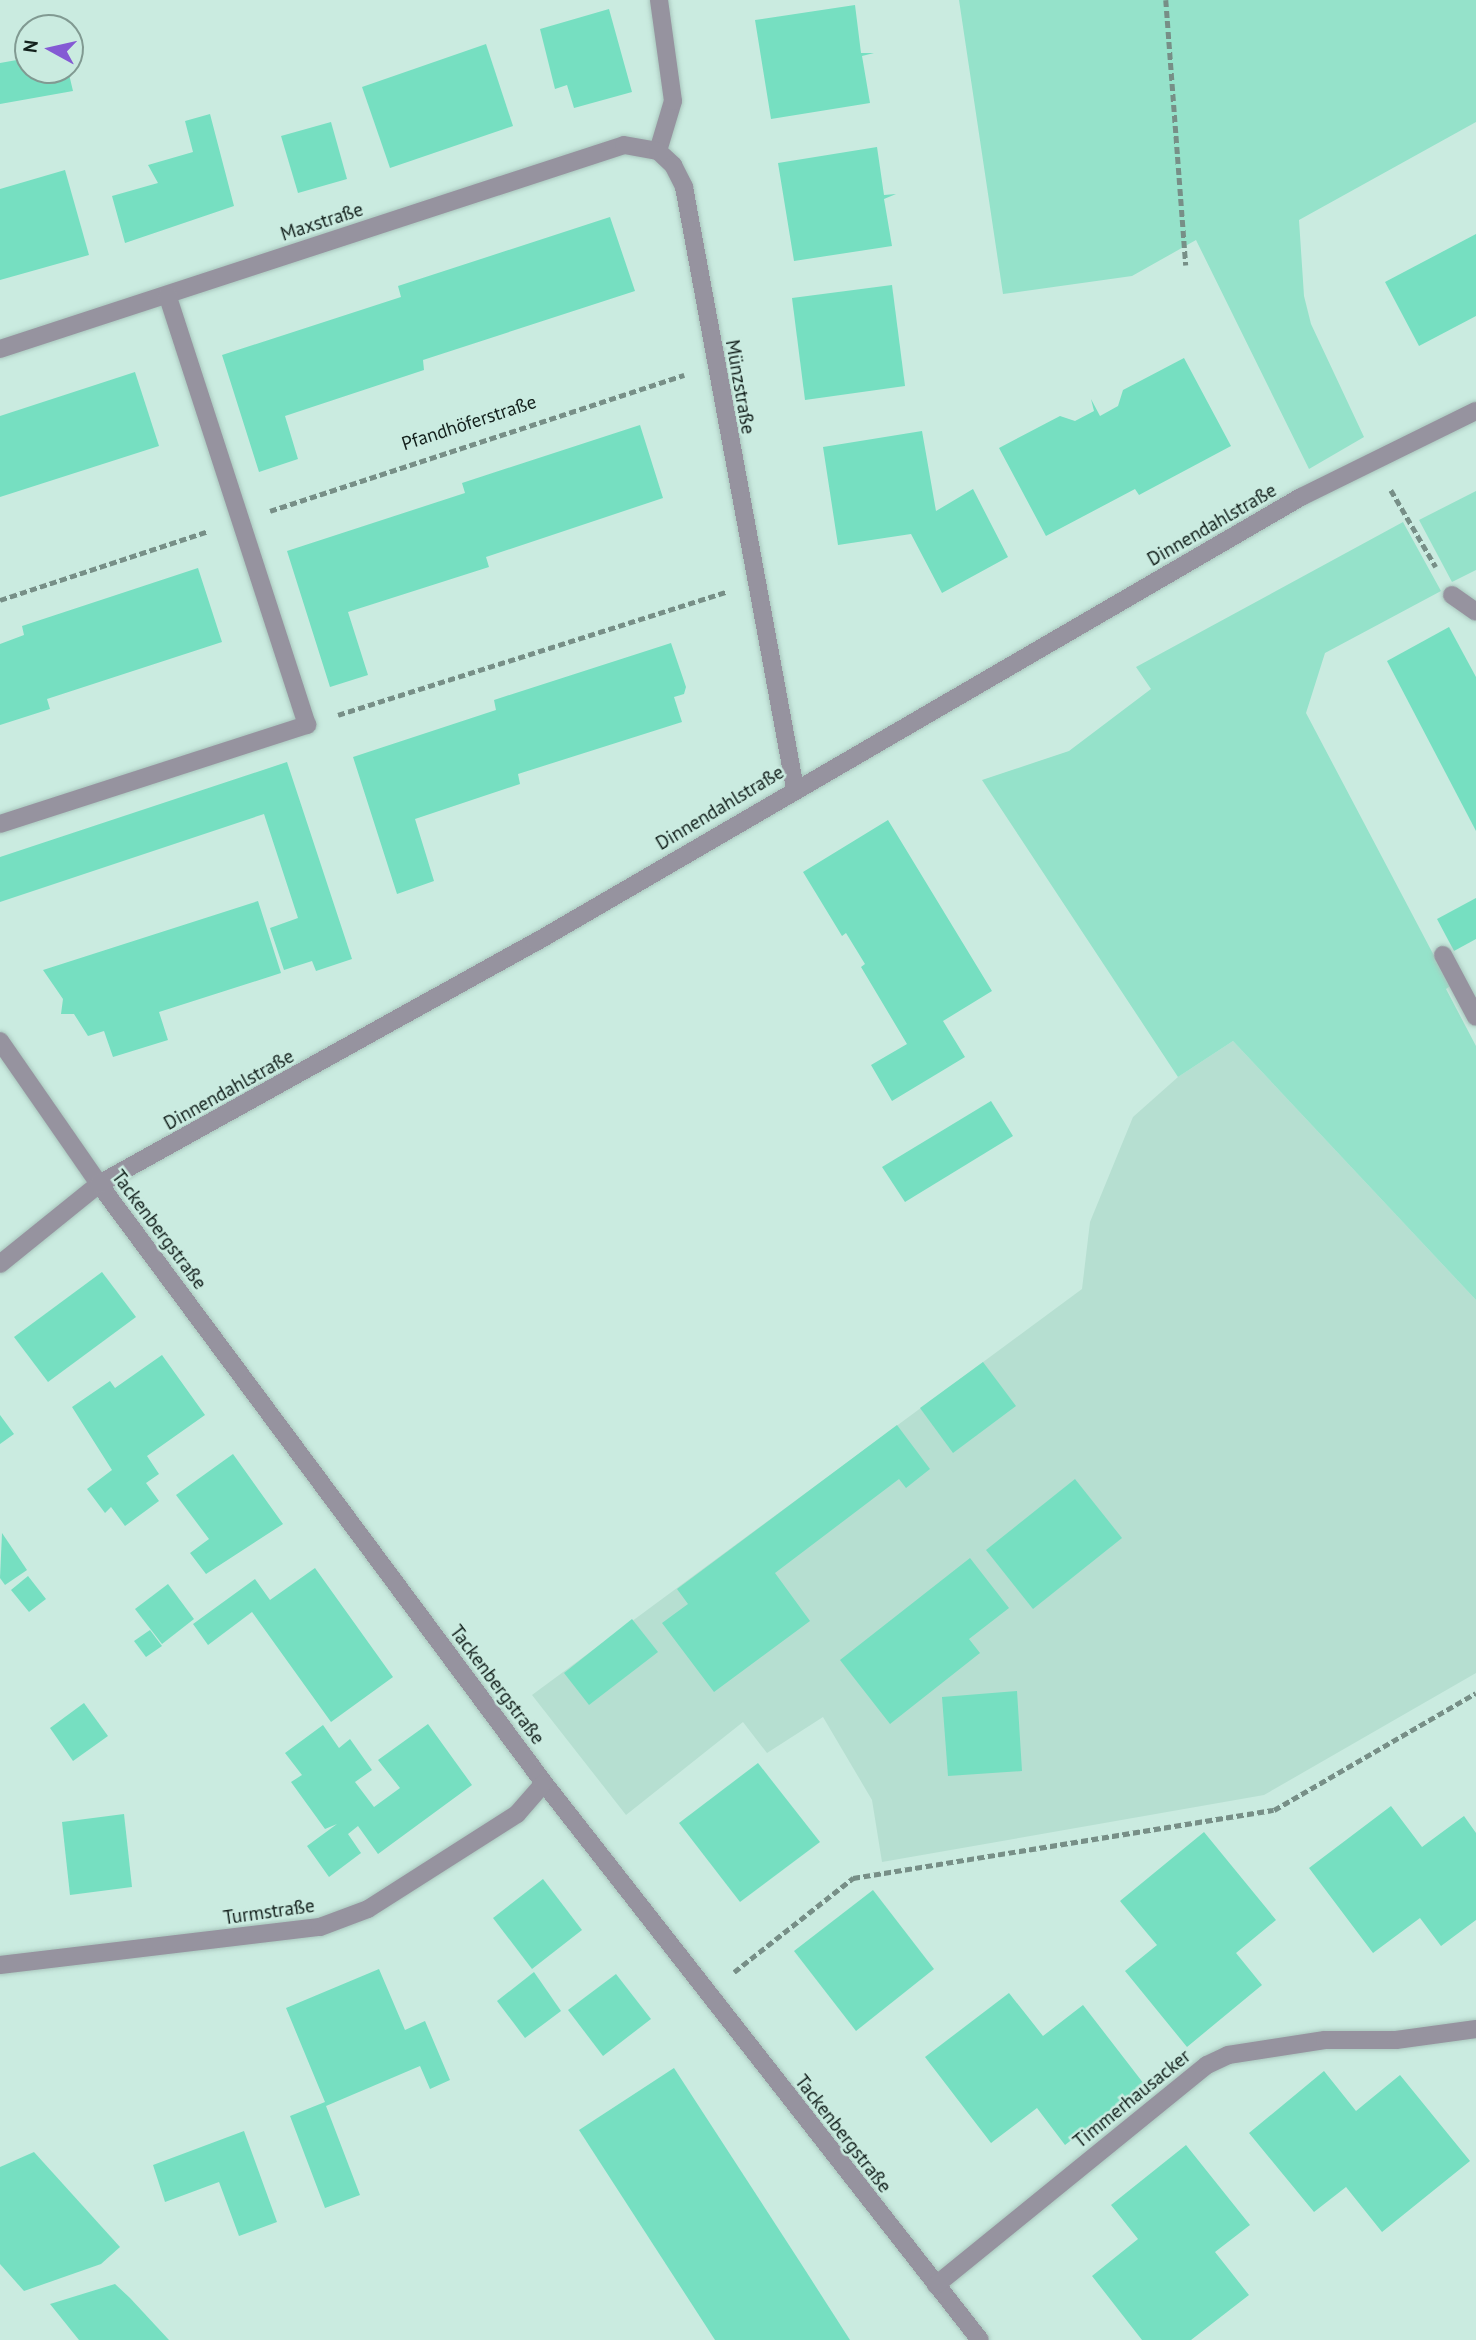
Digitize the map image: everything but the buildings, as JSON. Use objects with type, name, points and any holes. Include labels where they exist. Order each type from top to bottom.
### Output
[{"type":"street","points":[[658,151],[673,101],[659,0]]},
{"type":"street","name":"Maxstraße","points":[[0,349],[624,145],[658,151]]},
{"type":"street","name":"Münzstraße","points":[[658,151],[673,165],[684,187],[754,583],[795,788]]},
{"type":"street","points":[[0,824],[307,725],[238,521],[167,295]]},
{"type":"street","name":"Dinnendahlstraße","points":[[0,1264],[99,1184],[536,942],[795,788],[1301,498],[1476,411]]},
{"type":"street","points":[[1452,595],[1476,612]]},
{"type":"street","points":[[1443,955],[1476,1017]]},
{"type":"street","name":"Tackenbergstraße","points":[[0,1041],[99,1184],[544,1783],[980,2340]]},
{"type":"street","name":"Turmstraße","points":[[0,1965],[320,1927],[368,1909],[505,1822],[544,1783]]},
{"type":"street","name":"Timmerhausacker","points":[[936,2285],[1207,2065],[1228,2055],[1325,2040],[1396,2040],[1476,2029]]},
{"type":"path","points":[[1166,0],[1186,265]]},
{"type":"path","name":"Pfandhöferstraße","points":[[0,600],[714,365]]},
{"type":"path","points":[[1376,463],[1452,595]]},
{"type":"path","points":[[307,725],[754,583]]},
{"type":"path","points":[[707,1994],[853,1878],[1274,1810],[1476,1693]]},
{"type":"shaded area","points":[[1233,1041],[1476,1300],[1476,1673],[1264,1795],[882,1862],[872,1800],[823,1717],[767,1753],[743,1722],[626,1815],[532,1695],[1082,1289],[1090,1222],[1133,1117],[1178,1077]]},
{"type":"green space","points":[[959,0],[1476,0],[1476,122],[1299,220],[1304,296],[1311,324],[1364,437],[1309,469],[1196,240],[1132,276],[1003,294]]},
{"type":"green space","points":[[1476,491],[1476,570],[1452,582],[1419,520]]},
{"type":"green space","points":[[1403,522],[1441,591],[1325,653],[1306,713],[1450,986],[1446,989],[1476,1046],[1476,1300],[1233,1041],[1178,1077],[982,780],[1069,751],[1151,689],[1136,667]]}]
